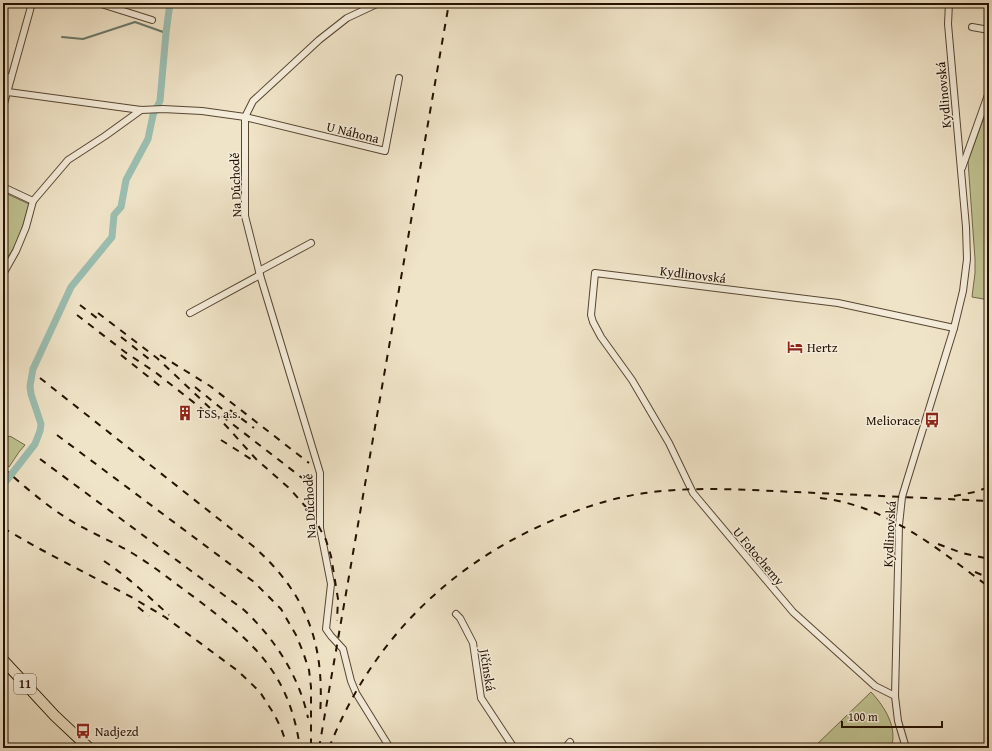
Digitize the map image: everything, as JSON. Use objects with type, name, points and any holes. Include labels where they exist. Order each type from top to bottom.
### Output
[{"type":"main road","name":"11","points":[[3,660],[55,716],[89,748]]},
{"type":"street","points":[[3,107],[32,3]]},
{"type":"street","points":[[98,3],[152,20]]},
{"type":"street","points":[[245,117],[253,101],[319,40],[347,18],[379,3]]},
{"type":"street","name":"Kydlinovská","points":[[906,748],[898,721],[895,696],[897,590],[902,497],[954,328],[963,291],[967,259],[966,227],[948,24],[949,3]]},
{"type":"street","points":[[972,27],[989,30]]},
{"type":"street","points":[[3,76],[11,78]]},
{"type":"street","name":"U Náhona","points":[[8,92],[141,110],[163,109],[202,111],[245,117],[385,151],[398,78]]},
{"type":"street","points":[[961,169],[989,92]]},
{"type":"street","points":[[3,274],[19,245],[26,227],[33,201],[68,160],[141,110]]},
{"type":"street","name":"Na Důchodě","points":[[245,117],[245,216],[260,273],[320,473],[320,528],[332,584],[326,629],[330,636],[344,649],[351,681],[356,693],[390,748]]},
{"type":"street","points":[[3,187],[33,201]]},
{"type":"street","points":[[190,314],[311,243]]},
{"type":"street","name":"Kydlinovská","points":[[595,273],[838,303],[954,328]]},
{"type":"street","name":"U Fotochemy","points":[[595,273],[591,316],[593,322],[612,354],[632,380],[643,398],[669,443],[693,493],[793,612],[875,686],[895,696]]},
{"type":"street","name":"Jičínská","points":[[456,614],[460,618],[473,643],[481,698],[514,748]]},
{"type":"street","points":[[565,748],[570,742]]},
{"type":"green space","points":[[989,103],[989,300],[972,297],[975,259],[968,161]]},
{"type":"green space","points":[[3,192],[29,204],[17,242],[5,259],[3,257]]},
{"type":"green space","points":[[3,433],[25,445],[9,467],[3,462]]},
{"type":"green space","points":[[871,692],[881,704],[889,718],[893,733],[891,748],[813,748]]},
{"type":"waterway","points":[[3,485],[35,444],[40,431],[41,424],[31,394],[30,386],[33,369],[71,287],[112,237],[114,215],[121,207],[126,180],[148,139],[153,115],[160,101],[170,3]]},
{"type":"waterway","points":[[62,37],[83,39],[135,22],[166,33]]},
{"type":"railway","points":[[319,748],[449,3]]},
{"type":"railway","points":[[80,305],[102,322]]},
{"type":"railway","points":[[98,313],[157,358],[210,408],[256,459],[290,489],[312,514],[326,540],[331,556],[338,599],[337,621]]},
{"type":"railway","points":[[77,315],[125,352],[155,372],[211,416]]},
{"type":"railway","points":[[121,337],[149,359]]},
{"type":"railway","points":[[121,355],[160,386]]},
{"type":"railway","points":[[160,355],[210,386],[309,463]]},
{"type":"railway","points":[[40,378],[253,546],[272,564],[287,583],[309,622],[319,665],[321,689],[320,715]]},
{"type":"railway","points":[[195,387],[232,417]]},
{"type":"railway","points":[[230,410],[254,428]]},
{"type":"railway","points":[[222,416],[310,484]]},
{"type":"railway","points":[[57,435],[254,582],[281,609],[296,635],[309,670],[311,687],[311,748]]},
{"type":"railway","points":[[221,440],[254,461]]},
{"type":"railway","points":[[40,459],[244,610],[266,633],[284,659],[299,687],[308,718]]},
{"type":"railway","points":[[3,468],[57,512],[81,527],[132,553],[156,569],[215,613],[250,644],[265,660],[277,678],[287,698],[295,721],[300,748]]},
{"type":"railway","points":[[954,496],[975,492],[989,487]]},
{"type":"railway","points":[[329,748],[346,711],[365,676],[388,644],[413,615],[442,588],[473,564],[506,543],[567,514],[593,505],[632,495],[664,491],[702,489],[989,501]]},
{"type":"railway","points":[[820,498],[844,502],[889,519],[931,544],[989,587]]},
{"type":"railway","points":[[3,528],[133,598],[165,617],[238,671],[260,692],[274,714],[288,748]]},
{"type":"railway","points":[[938,544],[962,553],[989,559]]},
{"type":"railway","points":[[104,561],[130,580],[169,615]]},
{"type":"railway","points":[[975,572],[989,578]]},
{"type":"railway","points":[[138,607],[149,616]]},
{"type":"place","name":"Hertz","points":[[795,347]]},
{"type":"place","name":"TSS, a.s.","points":[[185,413]]},
{"type":"place","name":"Meliorace","points":[[932,420]]},
{"type":"place","name":"Nadjezd","points":[[83,731]]}]
